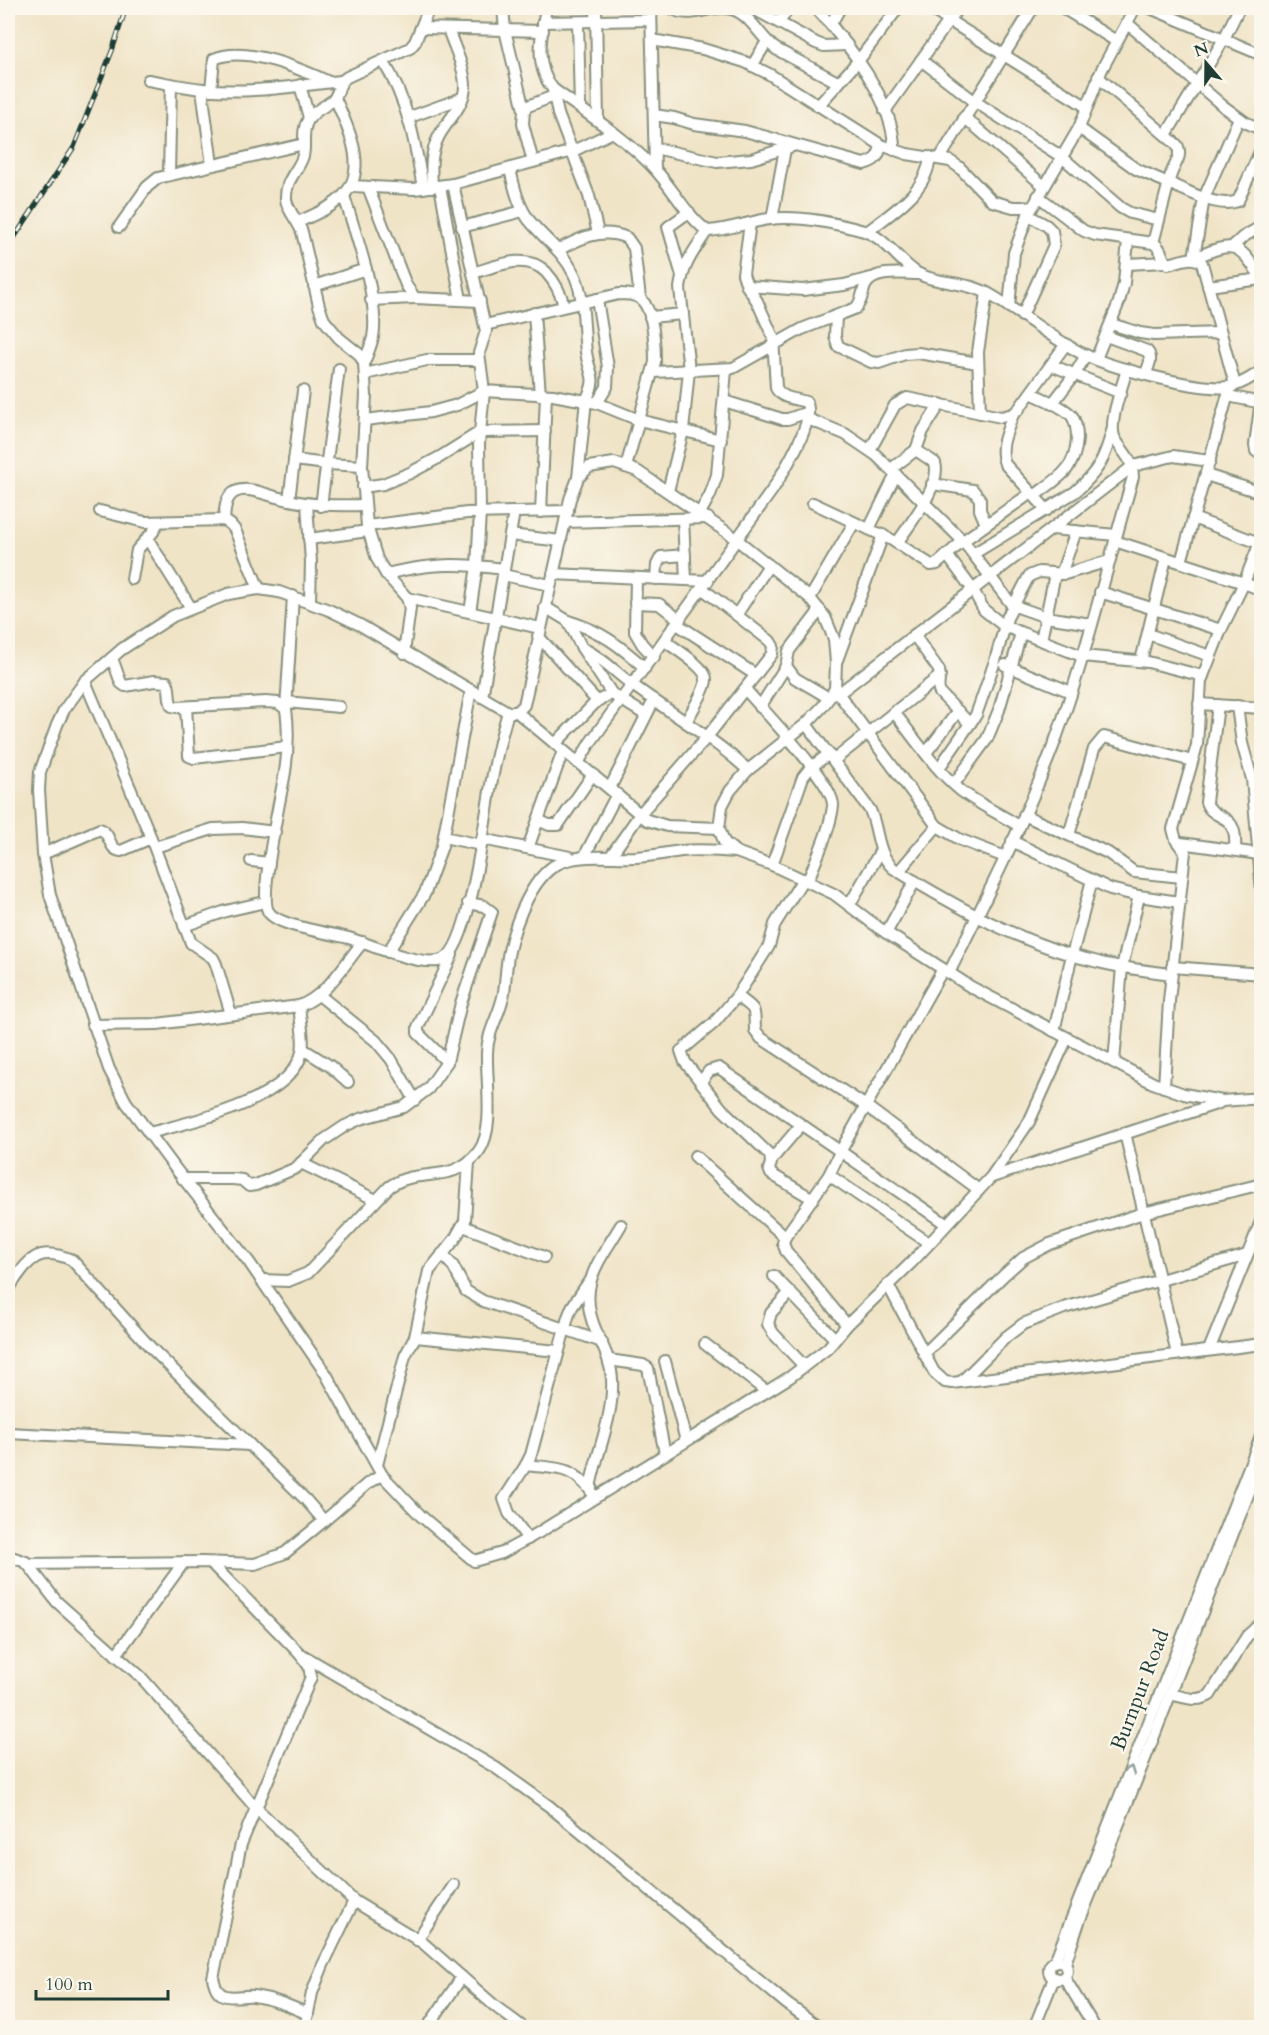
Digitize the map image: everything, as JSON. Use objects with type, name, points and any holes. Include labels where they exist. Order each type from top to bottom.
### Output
[{"type":"street","points":[[148,80],[207,89],[245,90],[335,82],[410,48],[429,8]]},
{"type":"street","points":[[503,8],[505,30],[524,111],[523,124],[533,162]]},
{"type":"street","points":[[546,8],[541,67],[553,92],[558,114],[589,196],[598,233]]},
{"type":"street","points":[[596,8],[598,121]]},
{"type":"street","points":[[671,8],[677,12],[686,13],[721,8],[735,10],[754,26],[766,43],[839,83]]},
{"type":"street","points":[[752,8],[824,46],[847,45]]},
{"type":"street","points":[[779,22],[789,8]]},
{"type":"street","points":[[816,8],[859,60],[885,111],[894,137],[894,150]]},
{"type":"street","points":[[831,24],[840,8]]},
{"type":"street","points":[[818,106],[859,60],[898,8]]},
{"type":"street","points":[[928,8],[1087,107]]},
{"type":"street","points":[[885,111],[958,8]]},
{"type":"street","points":[[867,232],[919,187],[929,166],[964,117],[1033,8]]},
{"type":"street","points":[[1063,8],[1116,41]]},
{"type":"street","points":[[1009,307],[1014,253],[1030,211],[1078,128],[1098,77],[1135,8]]},
{"type":"street","points":[[1150,8],[1262,55]]},
{"type":"street","points":[[1166,135],[1224,39],[1239,8]]},
{"type":"street","points":[[421,28],[505,30],[596,21],[652,11],[656,169]]},
{"type":"street","points":[[578,22],[580,108]]},
{"type":"street","points":[[1127,23],[1239,118],[1262,130]]},
{"type":"street","points":[[432,187],[431,166],[434,147],[465,90],[464,75],[448,29]]},
{"type":"street","points":[[652,40],[703,49],[752,66],[881,145],[894,150],[935,157],[959,167],[992,201],[1030,211],[1052,231],[1054,245],[1022,316]]},
{"type":"street","points":[[752,66],[766,43]]},
{"type":"street","points":[[212,165],[207,89],[214,59],[225,55],[277,61],[335,82]]},
{"type":"street","points":[[921,60],[974,101],[1062,157],[1121,208],[1130,213],[1159,220]]},
{"type":"street","points":[[383,61],[410,117],[432,187],[461,300]]},
{"type":"street","points":[[1098,77],[1166,135],[1180,151],[1169,180],[1153,243]]},
{"type":"street","points":[[298,222],[324,210],[344,196],[351,186],[355,170],[352,139],[335,98],[335,82]]},
{"type":"street","points":[[169,174],[171,84]]},
{"type":"street","points":[[300,85],[309,118]]},
{"type":"street","points":[[524,111],[528,106],[553,92]]},
{"type":"street","points":[[553,92],[613,132],[656,169],[697,224],[707,231],[772,219],[817,221],[867,232],[882,241],[919,274]]},
{"type":"street","points":[[335,98],[309,118],[304,132],[300,162],[291,176],[286,196],[289,210],[298,222],[324,320],[339,338],[358,354],[364,369]]},
{"type":"street","points":[[410,117],[462,98]]},
{"type":"street","points":[[654,114],[694,124],[745,131],[789,147],[864,164],[876,159],[881,145]]},
{"type":"street","points":[[964,117],[1084,231],[1153,243],[1158,246],[1165,262]]},
{"type":"street","points":[[1194,258],[1204,198],[1239,118]]},
{"type":"street","points":[[1078,128],[1136,169],[1169,180],[1176,187],[1204,198],[1228,204],[1238,201],[1257,169],[1262,147]]},
{"type":"street","points":[[351,186],[432,187],[453,184],[573,151],[613,132]]},
{"type":"street","points":[[119,227],[153,180],[169,174],[304,144]]},
{"type":"street","points":[[655,148],[717,162],[751,159],[789,147]]},
{"type":"street","points":[[772,219],[789,147]]},
{"type":"street","points":[[447,1062],[418,1033],[418,1027],[463,930],[482,842],[492,775],[512,712],[524,705],[566,517],[578,478],[586,400],[593,378],[587,357],[581,302],[575,275],[558,250],[523,211],[510,169]]},
{"type":"street","points":[[453,184],[486,331],[480,345],[479,360],[484,391],[480,432],[480,512],[477,566],[470,612]]},
{"type":"street","points":[[368,187],[406,285],[415,297]]},
{"type":"street","points":[[344,196],[366,269],[371,300],[373,335],[364,369],[365,420],[362,466],[367,529],[377,559],[386,574],[407,598],[410,608],[404,653]]},
{"type":"street","points":[[462,227],[523,211]]},
{"type":"street","points":[[682,276],[668,227],[689,212]]},
{"type":"street","points":[[579,763],[590,743],[738,540],[785,470],[808,416],[806,402],[779,394],[776,388],[775,345],[758,301],[747,286],[743,274],[750,223]]},
{"type":"street","points":[[1233,247],[1243,237],[1262,226]]},
{"type":"street","points":[[668,491],[683,431],[689,370],[680,288],[686,264],[707,231]]},
{"type":"street","points":[[558,250],[578,239],[598,233],[622,236],[632,242],[640,298]]},
{"type":"street","points":[[1052,404],[1106,336],[1122,292],[1128,240]]},
{"type":"street","points":[[1126,264],[1165,262],[1168,264],[1194,258],[1223,246],[1233,247],[1243,252],[1261,279],[1208,286]]},
{"type":"street","points":[[1181,562],[1231,389],[1221,333],[1202,263],[1194,258]]},
{"type":"street","points":[[473,273],[512,262],[533,262],[541,267],[556,284],[564,306]]},
{"type":"street","points":[[314,286],[366,269]]},
{"type":"street","points":[[747,286],[815,289],[844,285],[884,275],[919,274],[963,284],[987,293],[1066,344],[1091,357],[1128,369],[1201,386],[1231,389],[1261,400],[1255,445],[1256,451],[1262,455]]},
{"type":"street","points":[[654,372],[726,370],[740,366],[802,329],[856,308],[871,278]]},
{"type":"street","points":[[758,301],[761,287]]},
{"type":"street","points":[[980,413],[978,363],[981,320],[987,293]]},
{"type":"street","points":[[485,325],[619,294],[640,298],[650,317],[655,345],[654,372],[626,467]]},
{"type":"street","points":[[371,300],[415,297],[480,301]]},
{"type":"street","points":[[597,299],[608,367],[607,387],[597,403]]},
{"type":"street","points":[[534,313],[545,431],[541,512]]},
{"type":"street","points":[[650,317],[683,314]]},
{"type":"street","points":[[836,316],[837,346],[871,362],[879,363],[905,354],[918,353],[978,363]]},
{"type":"street","points":[[1111,324],[1154,335],[1221,333]]},
{"type":"street","points":[[1106,336],[1147,351],[1150,359],[1146,373]]},
{"type":"street","points":[[1047,510],[1005,464],[1002,457],[1013,414],[1066,344]]},
{"type":"street","points":[[364,369],[427,360],[479,360]]},
{"type":"street","points":[[1051,364],[1121,393]]},
{"type":"street","points":[[321,506],[339,369]]},
{"type":"street","points":[[973,554],[1047,510],[1088,481],[1103,462],[1128,369]]},
{"type":"street","points":[[704,515],[717,475],[726,370]]},
{"type":"street","points":[[1231,389],[1262,371]]},
{"type":"street","points":[[289,500],[303,391]]},
{"type":"street","points":[[365,420],[431,412],[457,405],[484,391],[586,400],[639,420],[721,440]]},
{"type":"street","points":[[813,503],[883,535],[931,565],[937,564],[986,524],[1033,495],[1067,470],[1073,461],[1077,432],[1073,418],[1067,412],[1031,393]]},
{"type":"street","points":[[870,450],[895,405],[900,401],[914,399],[1001,417],[1013,414]]},
{"type":"street","points":[[724,401],[782,419],[808,416],[845,434],[870,450],[963,541],[1012,605],[1046,617],[1091,624]]},
{"type":"street","points":[[869,529],[893,472],[916,450],[923,431],[940,404]]},
{"type":"street","points":[[363,487],[382,484],[411,473],[480,432],[545,431]]},
{"type":"street","points":[[847,1325],[786,1251],[783,1243],[829,1175],[866,1106],[976,917],[1022,820],[1054,744],[1082,656],[1133,477],[1132,466],[1113,431]]},
{"type":"street","points":[[897,543],[925,503],[937,471],[935,463],[916,450]]},
{"type":"street","points":[[736,852],[724,842],[719,828],[722,806],[729,792],[748,770],[806,724],[834,693],[991,577],[1132,466],[1173,456],[1210,460]]},
{"type":"street","points":[[294,460],[362,466]]},
{"type":"street","points":[[578,478],[589,467],[614,463],[637,471],[704,515],[810,598],[825,617],[834,639],[836,663],[834,693]]},
{"type":"street","points":[[1206,475],[1262,493]]},
{"type":"street","points":[[932,484],[974,490],[980,499],[980,510],[986,524]]},
{"type":"street","points":[[224,520],[227,501],[231,494],[238,490],[254,491],[321,506],[364,505]]},
{"type":"street","points":[[307,504],[310,602]]},
{"type":"street","points":[[100,511],[134,521],[224,520],[235,530],[260,590]]},
{"type":"street","points":[[309,539],[480,512],[541,512],[566,517],[683,519],[704,515]]},
{"type":"street","points":[[482,697],[514,512]]},
{"type":"street","points":[[1194,518],[1260,540],[1245,583],[1221,630],[1203,676],[1199,694],[1199,734],[1173,829],[1176,840],[1181,843],[1259,854]]},
{"type":"street","points":[[683,519],[686,580]]},
{"type":"street","points":[[132,579],[135,556],[158,522]]},
{"type":"street","points":[[810,598],[854,523]]},
{"type":"street","points":[[1052,529],[1116,538],[1262,590]]},
{"type":"street","points":[[1041,640],[1058,574],[1076,531]]},
{"type":"street","points":[[510,535],[561,542]]},
{"type":"street","points":[[836,663],[883,535]]},
{"type":"street","points":[[147,538],[191,608]]},
{"type":"street","points":[[656,579],[657,565],[661,557],[685,555]]},
{"type":"street","points":[[947,555],[973,590],[984,610],[1004,626],[1082,656],[1140,661],[1203,676]]},
{"type":"street","points":[[1140,661],[1167,558]]},
{"type":"street","points":[[939,768],[970,724],[982,701],[1004,626],[1012,605],[1029,576],[1039,572],[1058,574],[1109,561]]},
{"type":"street","points":[[386,574],[430,565],[452,564],[477,566],[550,585]]},
{"type":"street","points":[[736,614],[769,565]]},
{"type":"street","points":[[553,574],[686,580],[705,585],[736,614],[771,640],[773,646],[772,654],[756,675],[707,737],[640,814],[610,857]]},
{"type":"street","points":[[636,578],[635,632],[654,657]]},
{"type":"street","points":[[719,828],[655,824],[512,712],[404,653],[360,625],[293,596],[260,590],[228,594],[173,616],[112,658],[85,681],[64,710],[40,772],[43,854],[50,895],[109,1069],[126,1102],[261,1280],[326,1374],[379,1470],[421,1516],[474,1561],[502,1553],[528,1539],[593,1494],[665,1454],[766,1391],[804,1366],[835,1339],[991,1177],[1029,1122],[1067,1038]]},
{"type":"street","points":[[1100,592],[1221,630]]},
{"type":"street","points":[[293,596],[286,705],[287,747],[269,863],[265,902],[268,912],[280,921],[363,942],[388,952],[428,962],[443,960],[453,952]]},
{"type":"street","points":[[407,598],[496,617],[539,632],[597,701]]},
{"type":"street","points":[[635,603],[659,604],[678,622],[756,675]]},
{"type":"street","points":[[545,608],[568,621],[606,636],[645,668]]},
{"type":"street","points":[[760,707],[786,666],[789,651],[820,610]]},
{"type":"street","points":[[568,621],[582,648],[612,694],[646,715]]},
{"type":"street","points":[[954,784],[987,739],[999,710],[1021,633]]},
{"type":"street","points":[[1148,634],[1210,656]]},
{"type":"street","points":[[914,635],[935,663],[940,676],[938,688],[940,693],[970,724]]},
{"type":"street","points":[[665,641],[705,672],[707,678],[686,722]]},
{"type":"street","points":[[582,648],[601,658],[633,685],[707,737],[748,770]]},
{"type":"street","points":[[112,658],[121,683],[125,686],[162,680],[167,682],[170,687],[172,706],[266,702],[286,705],[339,706]]},
{"type":"street","points":[[995,661],[1071,692]]},
{"type":"street","points":[[786,666],[795,678],[834,693],[868,732],[938,826],[962,840],[1005,856]]},
{"type":"street","points":[[772,865],[798,788],[811,767],[831,757],[868,732],[940,676]]},
{"type":"street","points":[[85,681],[153,843],[191,943],[213,958],[231,1014]]},
{"type":"street","points":[[745,689],[811,767],[832,796],[833,805],[828,827],[805,880],[775,924],[769,946],[727,1010],[681,1052],[685,1062],[726,1114],[770,1155],[771,1159]]},
{"type":"street","points":[[388,952],[425,893],[444,837],[471,690]]},
{"type":"street","points":[[528,848],[559,747],[597,701],[612,694]]},
{"type":"street","points":[[579,858],[614,791],[654,700]]},
{"type":"street","points":[[1199,705],[1262,708]]},
{"type":"street","points":[[1218,705],[1206,802],[1208,807],[1232,825],[1236,836],[1235,850]]},
{"type":"street","points":[[1237,706],[1242,743],[1257,778],[1262,892]]},
{"type":"street","points":[[186,707],[189,756],[194,758],[287,747]]},
{"type":"street","points":[[926,753],[957,711]]},
{"type":"street","points":[[894,712],[939,768],[954,784],[976,801],[1108,853],[1134,872],[1182,878]]},
{"type":"street","points":[[806,724],[870,810],[885,860],[899,872],[976,917],[1072,955],[1122,967],[1262,974]]},
{"type":"street","points":[[1069,836],[1094,749],[1104,737],[1192,761]]},
{"type":"street","points":[[538,820],[549,825],[558,825],[593,774]]},
{"type":"street","points":[[899,872],[938,826]]},
{"type":"street","points":[[43,854],[100,829],[107,834],[112,847],[117,851],[213,829],[242,828],[275,832]]},
{"type":"street","points":[[444,837],[528,848],[579,858]]},
{"type":"street","points":[[1012,842],[1110,889],[1179,902]]},
{"type":"street","points":[[1164,1087],[1172,971],[1185,852],[1181,843]]},
{"type":"street","points":[[850,904],[881,849]]},
{"type":"street","points":[[27,1564],[184,1562],[255,1564],[265,1562],[294,1547],[367,1484],[379,1470],[405,1356],[415,1337],[429,1271],[463,1226],[470,1162],[486,1138],[487,1048],[502,1001],[514,932],[537,881],[560,862],[579,858],[639,856],[698,850],[736,852],[805,880],[850,904],[886,933],[971,987],[1067,1038],[1164,1087],[1184,1094],[1222,1101]]},
{"type":"street","points":[[251,861],[269,863]]},
{"type":"street","points":[[1054,1031],[1092,880]]},
{"type":"street","points":[[886,933],[915,881]]},
{"type":"street","points":[[1114,1062],[1122,967],[1139,896]]},
{"type":"street","points":[[184,926],[226,911],[265,902]]},
{"type":"street","points":[[183,1179],[233,1179],[242,1180],[249,1186],[256,1185],[280,1176],[301,1163],[324,1140],[345,1126],[360,1119],[404,1107],[428,1089],[447,1062],[461,1003],[492,912],[484,906],[468,903]]},
{"type":"street","points":[[93,1025],[157,1024],[299,1006],[320,995],[363,942]]},
{"type":"street","points":[[320,995],[384,1049],[415,1100]]},
{"type":"street","points":[[737,996],[755,1011],[757,1015],[755,1030],[761,1038],[866,1106],[979,1190]]},
{"type":"street","points":[[149,1133],[239,1107],[274,1087],[292,1071],[303,1049],[299,1006]]},
{"type":"street","points":[[303,1049],[330,1066],[348,1082]]},
{"type":"street","points":[[701,1082],[709,1071],[719,1068],[946,1224]]},
{"type":"street","points":[[991,1177],[1222,1101],[1262,1098]]},
{"type":"street","points":[[801,1125],[771,1159],[769,1169],[771,1174],[813,1198]]},
{"type":"street","points":[[1125,1133],[1177,1354]]},
{"type":"street","points":[[695,1156],[785,1237]]},
{"type":"street","points":[[261,1280],[288,1281],[308,1273],[376,1200],[397,1181],[422,1175],[449,1173],[470,1162]]},
{"type":"street","points":[[301,1163],[376,1200]]},
{"type":"street","points":[[829,1175],[929,1243]]},
{"type":"street","points":[[924,1354],[1023,1258],[1050,1244],[1143,1213],[1262,1184]]},
{"type":"street","points":[[1209,1350],[1262,1219]]},
{"type":"street","points":[[528,1539],[509,1513],[504,1498],[526,1465],[572,1307],[621,1225]]},
{"type":"street","points":[[463,1226],[544,1257]]},
{"type":"street","points":[[8,1289],[34,1257],[48,1253],[72,1260],[151,1348],[306,1500],[324,1521]]},
{"type":"street","points":[[442,1254],[453,1266],[466,1291],[483,1301],[602,1342]]},
{"type":"street","points":[[961,1382],[1006,1336],[1023,1324],[1064,1308],[1247,1255]]},
{"type":"street","points":[[774,1276],[835,1339]]},
{"type":"street","points":[[588,1283],[590,1312],[609,1360],[612,1379],[611,1407],[592,1476],[593,1494]]},
{"type":"street","points":[[888,1285],[937,1377],[945,1382],[961,1382],[1262,1344]]},
{"type":"street","points":[[790,1292],[771,1313],[768,1324],[773,1333],[804,1366]]},
{"type":"street","points":[[415,1337],[558,1351]]},
{"type":"street","points":[[705,1344],[766,1391]]},
{"type":"street","points":[[609,1360],[643,1365],[648,1368],[665,1454]]},
{"type":"street","points":[[665,1361],[686,1441]]},
{"type":"street","points":[[8,1433],[250,1445]]},
{"type":"street","name":"Burnpur Road","points":[[1060,1962],[1262,1434]]},
{"type":"street","points":[[1060,1962],[1079,1922],[1262,1459]]},
{"type":"street","points":[[526,1465],[569,1471],[582,1479],[593,1494]]},
{"type":"street","points":[[8,1556],[16,1557],[27,1564],[57,1602],[141,1677],[255,1807],[354,1901],[417,1940],[524,2028]]},
{"type":"street","points":[[116,1655],[184,1562]]},
{"type":"street","points":[[211,1563],[299,1653],[309,1666],[310,1677],[241,1844],[213,1978],[214,1986],[225,1996],[254,1996],[283,2002],[308,2014]]},
{"type":"street","points":[[1170,1694],[1196,1700],[1210,1695],[1247,1636],[1262,1622]]},
{"type":"street","points":[[299,1653],[496,1768],[549,1806],[788,2004],[821,2028]]},
{"type":"street","points":[[417,1940],[454,1885]]},
{"type":"street","points":[[305,2028],[312,1994],[323,1965],[354,1901]]},
{"type":"street","points":[[1034,2028],[1059,1977],[1067,1971],[1060,1962]]},
{"type":"street","points":[[1060,1962],[1051,1964],[1050,1975],[1059,1977],[1095,2028]]},
{"type":"street","points":[[427,2028],[462,1977]]},
{"type":"railway","points":[[8,247],[74,147],[112,51],[126,8]]}]
